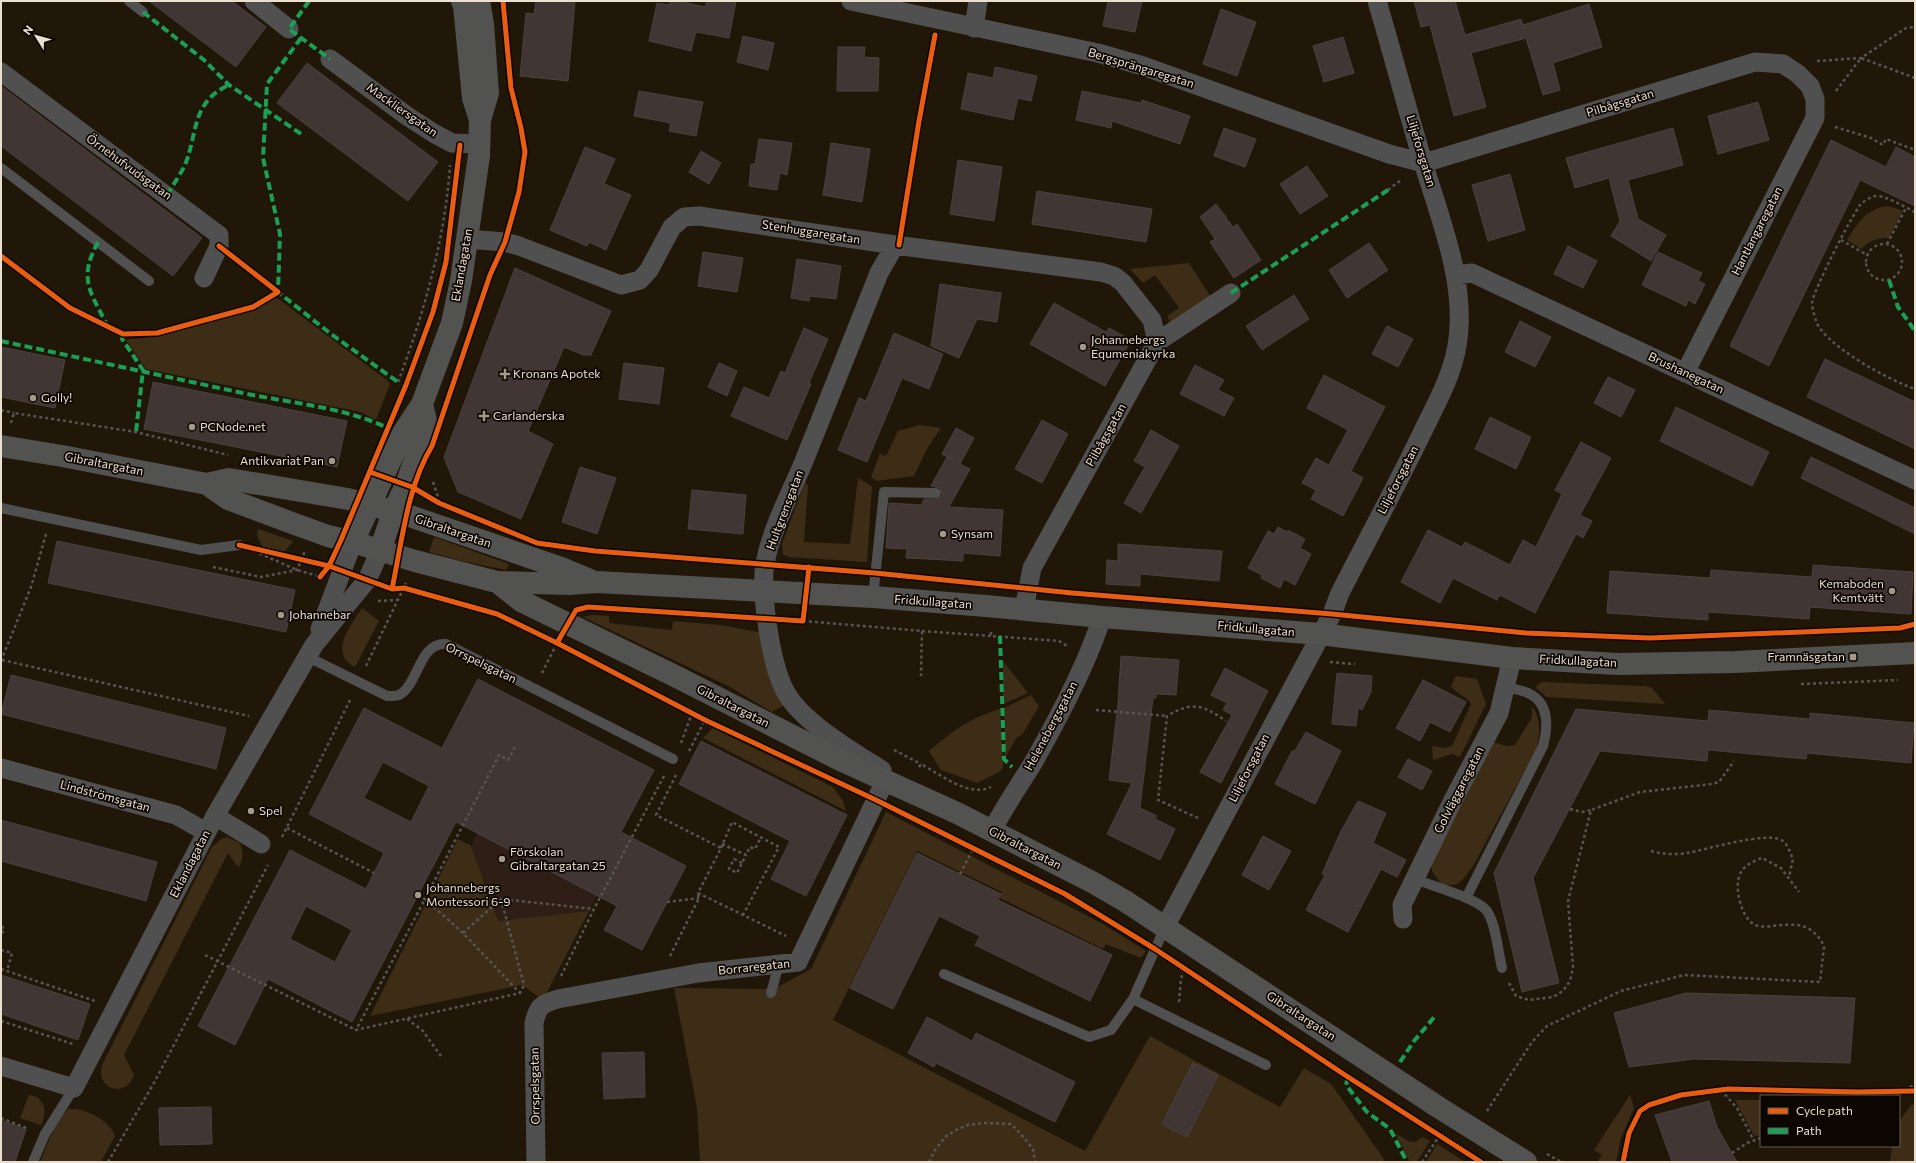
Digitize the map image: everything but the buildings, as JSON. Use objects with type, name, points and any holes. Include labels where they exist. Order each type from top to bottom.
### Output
[{"type":"street","points":[[254,1],[289,29]]},
{"type":"street","name":"Eklandagatan","points":[[462,1],[464,6],[473,98],[480,120]]},
{"type":"street","name":"Eklandagatan","points":[[311,651],[336,568],[353,542],[404,432],[422,404],[452,323],[461,281],[467,239],[480,144],[480,120],[488,93],[483,24],[479,1]]},
{"type":"street","name":"Bergsprängaregatan","points":[[851,1],[1098,53],[1143,66],[1389,154],[1424,163]]},
{"type":"street","points":[[974,28],[978,1]]},
{"type":"street","name":"Liljeforsgatan","points":[[1165,927],[1320,634],[1448,378],[1456,351],[1460,323],[1455,275],[1439,210],[1377,1]]},
{"type":"street","name":"Mackliersgatan","points":[[330,58],[407,116],[452,143],[480,144]]},
{"type":"street","name":"Pilbågsgatan","points":[[1424,163],[1755,62],[1783,64]]},
{"type":"street","name":"Hantlangaregatan","points":[[1685,373],[1813,123],[1815,99],[1810,86],[1798,74],[1783,64]]},
{"type":"street","name":"Örnehufvudsgatan","points":[[1,72],[219,235],[218,246],[204,278]]},
{"type":"street","name":"Stenhuggaregatan","points":[[467,239],[505,242],[519,246],[621,285],[640,280],[649,270],[672,227],[684,217],[699,216],[895,245],[1101,272],[1114,276],[1123,283],[1152,320],[1157,342]]},
{"type":"street","name":"Hultgrensgatan","points":[[890,784],[883,771],[852,753],[801,712],[787,695],[778,671],[771,641],[764,591],[765,564],[771,538],[803,463],[879,273],[895,245]]},
{"type":"street","name":"Brushanegatan","points":[[1455,275],[1472,274],[1915,480]]},
{"type":"street","name":"Pilbågsgatan","points":[[1024,609],[1032,568],[1157,342],[1231,293]]},
{"type":"street","name":"Eklandagatan","points":[[74,1088],[215,816],[311,651],[367,580],[380,551],[393,512],[406,485],[427,425],[422,404]]},
{"type":"street","name":"Gibraltargatan","points":[[4,447],[62,456],[208,484],[229,479],[348,499],[535,558],[596,582]]},
{"type":"street","name":"Gibraltargatan","points":[[208,484],[228,499],[328,536],[497,582],[569,584],[596,582]]},
{"type":"street","name":"Gibraltargatan","points":[[497,582],[521,601],[666,672],[799,740],[992,831],[1092,882],[1165,927],[1438,1107],[1526,1162]]},
{"type":"street","name":"Fridkullagatan","points":[[596,582],[873,597],[1024,609],[1102,617],[1320,634],[1512,658],[1618,664],[1766,660],[1915,653]]},
{"type":"street","name":"Helenebergsgatan","points":[[992,831],[1033,762],[1064,703],[1090,652],[1102,617]]},
{"type":"street","name":"Golvläggaregatan","points":[[1403,920],[1402,906],[1414,879],[1452,800],[1499,713],[1512,658]]},
{"type":"street","name":"Lindströmsgatan","points":[[1,768],[176,815],[206,832]]},
{"type":"street","name":"Borraregatan","points":[[537,1010],[546,1003],[558,999],[658,980],[698,973],[798,962],[890,784]]},
{"type":"street","points":[[215,816],[271,843]]},
{"type":"street","name":"Orrspelsgatan","points":[[536,1162],[534,1024],[537,1010]]},
{"type":"street","points":[[1,1066],[74,1088]]},
{"type":"lane","points":[[128,1],[143,12]]},
{"type":"lane","points":[[1,168],[149,281]]},
{"type":"lane","points":[[873,597],[884,492],[936,493]]},
{"type":"lane","points":[[1,508],[202,550],[239,545]]},
{"type":"lane","name":"Orrspelsgatan","points":[[311,651],[358,682],[387,696],[399,695],[410,684],[430,649],[439,644],[446,644],[673,759]]},
{"type":"lane","points":[[1466,898],[1542,746],[1546,734],[1546,712],[1540,702],[1529,693],[1506,687]]},
{"type":"lane","points":[[1414,879],[1480,903],[1488,912],[1502,968]]},
{"type":"lane","points":[[944,974],[1090,1037],[1111,1030],[1133,1000],[1165,927]]},
{"type":"lane","points":[[771,993],[779,964]]},
{"type":"lane","points":[[1133,1000],[1177,1020],[1266,1065]]},
{"type":"lane","points":[[33,1162],[45,1134],[74,1088]]},
{"type":"path","points":[[1915,27],[1906,28],[1861,58],[1813,123],[1836,126],[1871,138],[1883,145],[1886,139],[1915,150]]},
{"type":"path","points":[[1783,64],[1861,58],[1915,78]]},
{"type":"path","points":[[398,382],[421,315],[439,244],[450,173],[452,143]]},
{"type":"path","points":[[1399,176],[1408,182]]},
{"type":"path","points":[[1388,190],[1398,182]]},
{"type":"path","points":[[1915,212],[1876,196],[1867,199],[1860,205],[1818,285],[1812,304],[1817,322],[1832,340],[1860,361],[1888,378],[1915,389]]},
{"type":"path","points":[[1887,244],[1906,208]]},
{"type":"path","points":[[1841,240],[1867,255]]},
{"type":"path","points":[[1887,244],[1897,250],[1902,258],[1902,268],[1899,274],[1894,278],[1884,281],[1872,276],[1866,265],[1867,255],[1876,246],[1887,244]]},
{"type":"path","points":[[1,410],[136,432],[236,457]]},
{"type":"path","points":[[4,447],[14,413]]},
{"type":"path","points":[[46,533],[31,587],[1,661],[253,717]]},
{"type":"path","points":[[239,545],[274,553]]},
{"type":"path","points":[[295,557],[306,560]]},
{"type":"path","points":[[320,577],[336,568]]},
{"type":"path","points":[[314,574],[314,582]]},
{"type":"path","points":[[367,580],[392,589],[404,588]]},
{"type":"path","points":[[271,843],[287,828],[404,588]]},
{"type":"path","points":[[803,621],[991,634],[1059,641],[1068,647],[1071,652]]},
{"type":"path","points":[[921,676],[922,630]]},
{"type":"path","points":[[546,665],[557,643]]},
{"type":"path","points":[[1096,710],[1168,716],[1181,708],[1194,706],[1207,709],[1226,721]]},
{"type":"path","points":[[686,732],[692,713]]},
{"type":"path","points":[[1168,716],[1158,800],[1203,820]]},
{"type":"path","points":[[688,754],[705,720]]},
{"type":"path","points":[[356,1030],[499,755],[508,760],[515,747]]},
{"type":"path","points":[[1570,809],[1582,812],[1640,792],[1719,782],[1734,761]]},
{"type":"path","points":[[919,767],[921,764],[969,789],[979,790],[994,786]]},
{"type":"path","points":[[677,774],[656,815],[721,848]]},
{"type":"path","points":[[560,980],[562,973],[594,909],[665,775]]},
{"type":"path","points":[[1502,968],[1516,996],[1529,1000],[1553,997],[1564,991],[1570,981],[1573,967],[1568,901],[1591,810]]},
{"type":"path","points":[[658,980],[698,898],[698,893],[721,848],[732,822],[779,847],[743,915]]},
{"type":"path","points":[[287,828],[374,873]]},
{"type":"path","points":[[742,863],[734,859],[729,869],[736,873],[742,863],[750,847],[755,849],[761,837]]},
{"type":"path","points":[[1651,851],[1660,854],[1686,853],[1731,842],[1775,837],[1783,841],[1793,859],[1789,878]]},
{"type":"path","points":[[722,844],[746,855]]},
{"type":"path","points":[[960,874],[973,849]]},
{"type":"path","points":[[1483,1117],[1532,1042],[1547,1026],[1621,991],[1684,975],[1820,982],[1824,947],[1816,934],[1795,923],[1760,926],[1752,924],[1746,915],[1741,902],[1738,886],[1739,876],[1751,862],[1762,858],[1781,868],[1799,892]]},
{"type":"path","points":[[108,1162],[155,1081],[269,863]]},
{"type":"path","points":[[698,893],[807,945]]},
{"type":"path","points":[[418,895],[463,933],[520,993]]},
{"type":"path","points":[[667,902],[698,898]]},
{"type":"path","points":[[463,933],[501,899],[594,909]]},
{"type":"path","points":[[501,899],[524,985],[520,993]]},
{"type":"path","points":[[1,927],[4,928],[1,936]]},
{"type":"path","points":[[1,950],[12,953],[7,971]]},
{"type":"path","points":[[205,955],[218,960],[356,1030],[527,992]]},
{"type":"path","points":[[1,969],[101,1003]]},
{"type":"path","points":[[1177,1020],[1181,979],[1184,969]]},
{"type":"path","points":[[407,1019],[422,1030],[441,1056]]},
{"type":"path","points":[[1,1021],[74,1044]]},
{"type":"path","points":[[1905,1091],[1915,1084]]},
{"type":"path","points":[[1721,1090],[1737,1108],[1754,1141]]},
{"type":"path","points":[[1812,1095],[1816,1091]]},
{"type":"path","points":[[1,1118],[45,1134]]},
{"type":"path","points":[[929,1162],[935,1150],[945,1137],[968,1125],[984,1123],[1010,1124],[1020,1133],[1033,1149],[1035,1162]]},
{"type":"path","points":[[1422,1162],[1440,1135]]},
{"type":"path","points":[[1732,1153],[1760,1138]]},
{"type":"shaded area","points":[[1889,206],[1903,211],[1889,238],[1874,240],[1867,243],[1861,249],[1847,240],[1855,227],[1864,217],[1881,207]]},
{"type":"shaded area","points":[[1189,263],[1211,297],[1170,323],[1167,316],[1179,308],[1155,275],[1143,283],[1130,269]]},
{"type":"shaded area","points":[[277,298],[388,381],[390,384],[376,420],[361,412],[146,369],[126,340],[151,337],[199,325],[231,316]]},
{"type":"shaded area","points":[[920,425],[941,428],[928,447],[914,476],[877,481],[871,477],[880,454],[886,456],[898,431]]},
{"type":"shaded area","points":[[858,478],[872,486],[867,562],[788,557],[783,554],[782,544],[805,482],[808,485],[804,542],[850,544]]},
{"type":"shaded area","points":[[258,529],[293,541],[285,551],[264,551],[257,535]]},
{"type":"shaded area","points":[[434,537],[509,564],[506,570],[462,561],[429,552]]},
{"type":"shaded area","points":[[362,608],[379,621],[355,667],[347,661],[343,655],[342,647],[344,639],[352,623]]},
{"type":"shaded area","points":[[592,615],[609,616],[609,623],[672,630],[673,621],[721,625],[763,633],[784,705],[772,712],[730,687],[583,617]]},
{"type":"shaded area","points":[[1003,661],[1028,693],[1003,704]]},
{"type":"shaded area","points":[[1456,676],[1477,679],[1486,704],[1460,757],[1452,754],[1433,760],[1432,746],[1445,748],[1452,746],[1471,704],[1451,686]]},
{"type":"shaded area","points":[[1542,682],[1645,686],[1652,688],[1665,704],[1547,697],[1536,688],[1537,685]]},
{"type":"shaded area","points":[[1031,695],[1039,706],[1022,735],[1017,737],[1005,758],[1004,708]]},
{"type":"shaded area","points":[[1532,706],[1537,716],[1539,726],[1537,748],[1473,866],[1466,876],[1463,880],[1456,884],[1446,885],[1440,883],[1432,871],[1431,860],[1493,742],[1507,746],[1515,745],[1532,717]]},
{"type":"shaded area","points":[[1000,709],[1003,768],[999,772],[977,783],[941,770],[929,751],[946,737],[970,721]]},
{"type":"shaded area","points":[[713,728],[833,787],[843,801],[846,811],[703,738]]},
{"type":"shaded area","name":"Förskolan Gibraltargatan 25","points":[[487,812],[607,876],[589,911],[498,921],[471,846]]},
{"type":"shaded area","points":[[886,812],[1103,924],[1146,951],[1141,958],[1106,944],[1103,949],[1000,898],[1002,892],[917,851],[833,1020],[1085,1151],[1150,1036],[1280,1107],[1304,1068],[1331,1084],[1384,1159],[1383,1162],[700,1162],[697,1108],[674,988],[774,989],[811,969]]},
{"type":"shaded area","points":[[227,837],[240,843],[242,849],[242,859],[240,865],[238,867],[228,853],[124,1055],[134,1075],[130,1082],[125,1087],[119,1089],[107,1086],[103,1081],[101,1074],[102,1065],[212,847],[221,839]]},
{"type":"shaded area","points":[[458,839],[471,846],[498,921],[589,911],[543,1000],[522,985],[370,1016]]},
{"type":"shaded area","points":[[29,1095],[35,1096],[44,1106],[44,1116],[41,1125],[20,1118]]},
{"type":"shaded area","points":[[1630,1095],[1634,1108],[1621,1138],[1616,1162],[1597,1162],[1602,1155],[1594,1150]]},
{"type":"shaded area","points":[[1735,1100],[1760,1100],[1760,1135],[1756,1136],[1753,1134]]},
{"type":"shaded area","points":[[1915,1104],[1915,1162],[1890,1162],[1892,1147],[1900,1147],[1900,1121],[1911,1105]]},
{"type":"shaded area","points":[[68,1109],[88,1112],[102,1120],[112,1130],[115,1136],[101,1162],[40,1162],[55,1127]]},
{"type":"shaded area","points":[[1395,1133],[1408,1141],[1415,1142],[1423,1137],[1430,1141],[1417,1162],[1410,1162]]},
{"type":"shaded area","points":[[1437,1144],[1465,1162],[1426,1162]]},
{"type":"marked path","points":[[309,1],[289,29],[330,59]]},
{"type":"marked path","points":[[143,12],[204,60],[229,85],[301,134]]},
{"type":"marked path","points":[[301,38],[267,84],[263,158],[280,234],[278,292],[331,334],[398,382]]},
{"type":"marked path","points":[[167,195],[185,165],[202,109],[208,100],[217,92],[229,85]]},
{"type":"marked path","points":[[1231,293],[1388,190]]},
{"type":"marked path","points":[[98,242],[92,255],[88,276],[91,294],[107,325]]},
{"type":"marked path","points":[[1889,280],[1898,307],[1915,331]]},
{"type":"marked path","points":[[123,334],[122,339],[143,370],[136,432]]},
{"type":"marked path","points":[[1,341],[257,396],[333,410],[388,428]]},
{"type":"marked path","points":[[1000,636],[1004,759],[1012,767]]},
{"type":"marked path","points":[[1400,1062],[1414,1041],[1436,1015]]},
{"type":"marked path","points":[[1348,1077],[1346,1085],[1367,1112],[1390,1129],[1407,1162]]},
{"type":"cycle path","points":[[392,589],[406,515],[411,497],[417,479],[432,446],[490,275],[505,242],[519,192],[525,152],[521,128],[511,88],[503,1]]},
{"type":"cycle path","points":[[899,245],[919,121],[935,35]]},
{"type":"cycle path","points":[[320,577],[329,566],[341,540],[406,385],[433,312],[446,262],[460,145]]},
{"type":"cycle path","points":[[1,256],[70,308],[123,334],[157,333],[253,307],[278,292],[219,246]]},
{"type":"cycle path","points":[[370,472],[412,487],[439,503],[537,543],[595,551],[875,573],[1072,593],[1332,614],[1526,633],[1650,638],[1900,628],[1915,624]]},
{"type":"cycle path","points":[[239,545],[329,566],[392,589],[404,588],[497,614],[557,643],[705,720],[876,800],[1065,894],[1155,949],[1348,1077],[1481,1162]]},
{"type":"cycle path","points":[[557,643],[576,610],[588,607],[803,621],[809,567]]},
{"type":"cycle path","points":[[1623,1162],[1629,1133],[1640,1111],[1649,1105],[1681,1095],[1728,1089],[1858,1092],[1915,1091]]},
{"type":"place","name":"Johannebergs Equmeniakyrka","points":[[1083,347]]},
{"type":"place","name":"Kronans Apotek","points":[[505,374]]},
{"type":"place","name":"Golly!","points":[[33,398]]},
{"type":"place","name":"Carlanderska","points":[[484,416]]},
{"type":"place","name":"PCNode.net","points":[[192,427]]},
{"type":"place","name":"Antikvariat Pan","points":[[332,461]]},
{"type":"place","name":"Synsam","points":[[943,534]]},
{"type":"place","name":"Kemaboden Kemtvätt","points":[[1892,591]]},
{"type":"place","name":"Johannebar","points":[[281,615]]},
{"type":"place","name":"Framnäsgatan","points":[[1853,657]]},
{"type":"place","name":"Spel","points":[[251,811]]},
{"type":"place","name":"Förskolan Gibraltargatan 25","points":[[502,859]]},
{"type":"place","name":"Johannebergs Montessori 6-9","points":[[418,895]]}]
